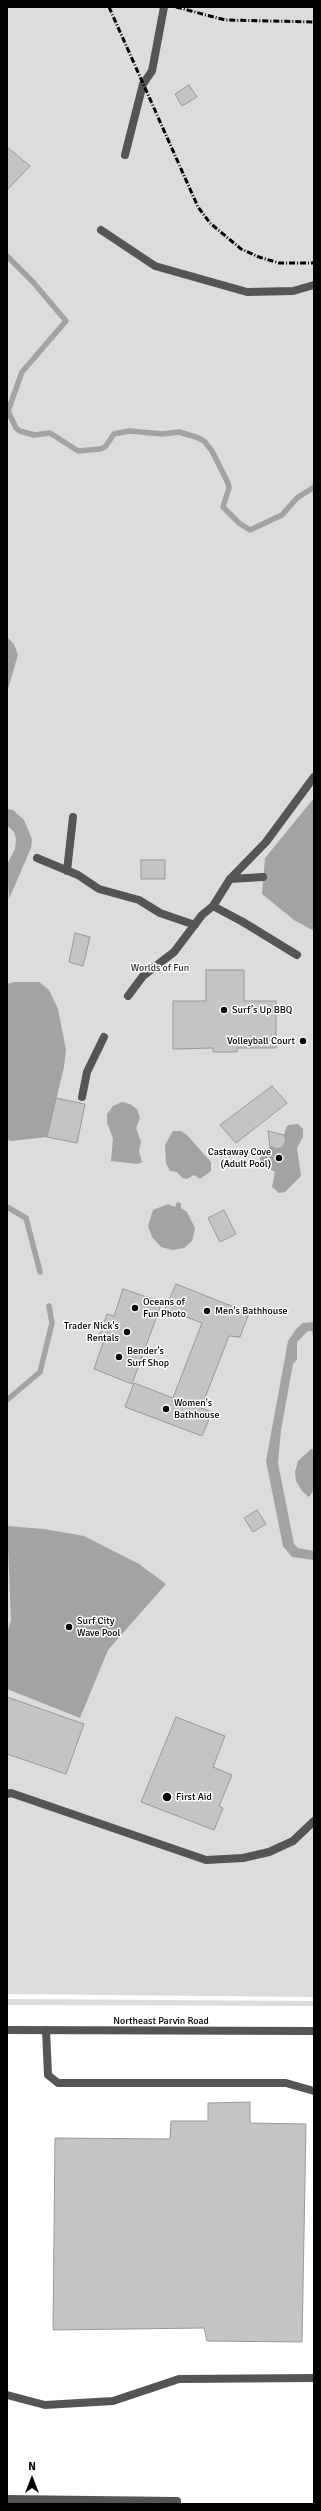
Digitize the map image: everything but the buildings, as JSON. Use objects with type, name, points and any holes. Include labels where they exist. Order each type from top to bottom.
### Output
[{"type":"street","points":[[125,155],[143,84],[152,71],[164,7]]},
{"type":"street","points":[[101,230],[155,266],[247,292],[293,291],[314,285]]},
{"type":"street","points":[[128,996],[143,976],[174,952],[195,925],[213,906],[230,879],[266,842],[297,803],[314,777]]},
{"type":"street","points":[[67,871],[73,817]]},
{"type":"street","points":[[37,858],[67,871],[99,889],[139,900],[160,913],[195,925]]},
{"type":"street","points":[[230,879],[263,877]]},
{"type":"street","points":[[213,906],[243,922],[297,955]]},
{"type":"street","points":[[82,1097],[87,1072],[104,1037]]},
{"type":"street","points":[[7,1794],[11,1793],[206,1860],[243,1858],[269,1852],[293,1841],[314,1821]]},
{"type":"street","name":"Northeast Parvin Road","points":[[7,2030],[314,2031]]},
{"type":"street","points":[[46,2030],[48,2075],[58,2083],[286,2083],[314,2091]]},
{"type":"street","points":[[7,2395],[45,2405],[113,2401],[179,2379],[314,2378]]},
{"type":"street","points":[[7,2500],[177,2501],[177,2504]]},
{"type":"green space","name":"Worlds of Fun","points":[[7,7],[314,7],[314,1997],[7,1994]]},
{"type":"green space","points":[[7,1999],[314,2001],[314,2006],[7,2005]]},
{"type":"shaded area","points":[[7,637],[14,644],[18,655],[7,692]]},
{"type":"shaded area","points":[[314,798],[314,931],[294,920],[262,894],[265,858]]},
{"type":"shaded area","points":[[7,809],[13,810],[24,820],[32,839],[31,848],[9,899],[7,864],[15,849],[16,839],[14,832],[7,825]]},
{"type":"shaded area","points":[[15,982],[39,982],[49,990],[58,1009],[66,1050],[64,1067],[47,1137],[12,1141],[7,1140],[7,984]]},
{"type":"shaded area","points":[[122,1102],[130,1104],[137,1109],[140,1118],[136,1128],[141,1142],[139,1151],[142,1162],[138,1164],[111,1161],[113,1138],[107,1123],[107,1114],[113,1106]]},
{"type":"shaded area","name":"Castaway Cove (Adult Pool)","points":[[298,1124],[303,1129],[303,1137],[297,1148],[301,1176],[285,1192],[279,1193],[272,1187],[275,1172],[260,1163],[260,1157],[270,1146],[277,1149],[282,1148],[285,1143],[284,1135],[288,1125]]},
{"type":"shaded area","points":[[173,1131],[181,1131],[187,1135],[211,1162],[211,1171],[200,1179],[194,1175],[187,1179],[182,1178],[177,1172],[170,1171],[166,1163],[165,1145]]},
{"type":"shaded area","points":[[177,1202],[181,1203],[181,1208],[187,1212],[195,1228],[192,1241],[184,1248],[173,1250],[161,1247],[152,1237],[148,1226],[153,1210],[168,1204],[175,1207]]},
{"type":"shaded area","points":[[314,1322],[314,1341],[312,1331],[308,1331],[297,1342],[297,1360],[293,1364],[281,1430],[278,1463],[294,1544],[298,1548],[314,1551],[314,1560],[292,1557],[283,1546],[266,1461],[288,1341],[297,1328],[303,1323]]},
{"type":"shaded area","points":[[311,1449],[314,1449],[314,1490],[309,1497],[302,1491],[296,1481],[295,1472],[298,1461]]},
{"type":"shaded area","name":"Surf City Wave Pool","points":[[7,1526],[44,1529],[84,1536],[139,1564],[166,1584],[108,1650],[80,1718],[7,1689],[7,1633],[11,1621]]},
{"type":"waterway","points":[[7,256],[33,282],[66,321],[22,372],[8,411]]},
{"type":"waterway","points":[[7,409],[16,428],[20,431],[34,435],[50,433],[78,451],[100,449],[105,447],[114,434],[129,431],[163,434],[179,432],[196,437],[204,441],[212,451],[228,483],[229,488],[223,507],[239,523],[250,530],[282,515],[297,498],[314,487]]},
{"type":"waterway","points":[[7,1207],[26,1218],[40,1272]]},
{"type":"waterway","points":[[7,1400],[40,1372],[52,1323],[49,1306]]},
{"type":"railway","points":[[109,7],[198,207],[210,223],[241,249],[259,257],[279,263],[314,263]]},
{"type":"railway","points":[[176,7],[225,20],[314,22]]},
{"type":"place","name":"Surf’s Up BBQ","points":[[224,1010]]},
{"type":"place","name":"Volleyball Court","points":[[303,1041]]},
{"type":"place","name":"Castaway Cove (Adult Pool)","points":[[279,1158]]},
{"type":"place","name":"Oceans of Fun Photo","points":[[135,1308]]},
{"type":"place","name":"Men's Bathhouse","points":[[207,1311]]},
{"type":"place","name":"Trader Nick's Rentals","points":[[127,1332]]},
{"type":"place","name":"Bender's Surf Shop","points":[[119,1357]]},
{"type":"place","name":"Women's Bathhouse","points":[[166,1409]]},
{"type":"place","name":"Surf City Wave Pool","points":[[69,1627]]},
{"type":"place","name":"First Aid","points":[[167,1797]]}]
